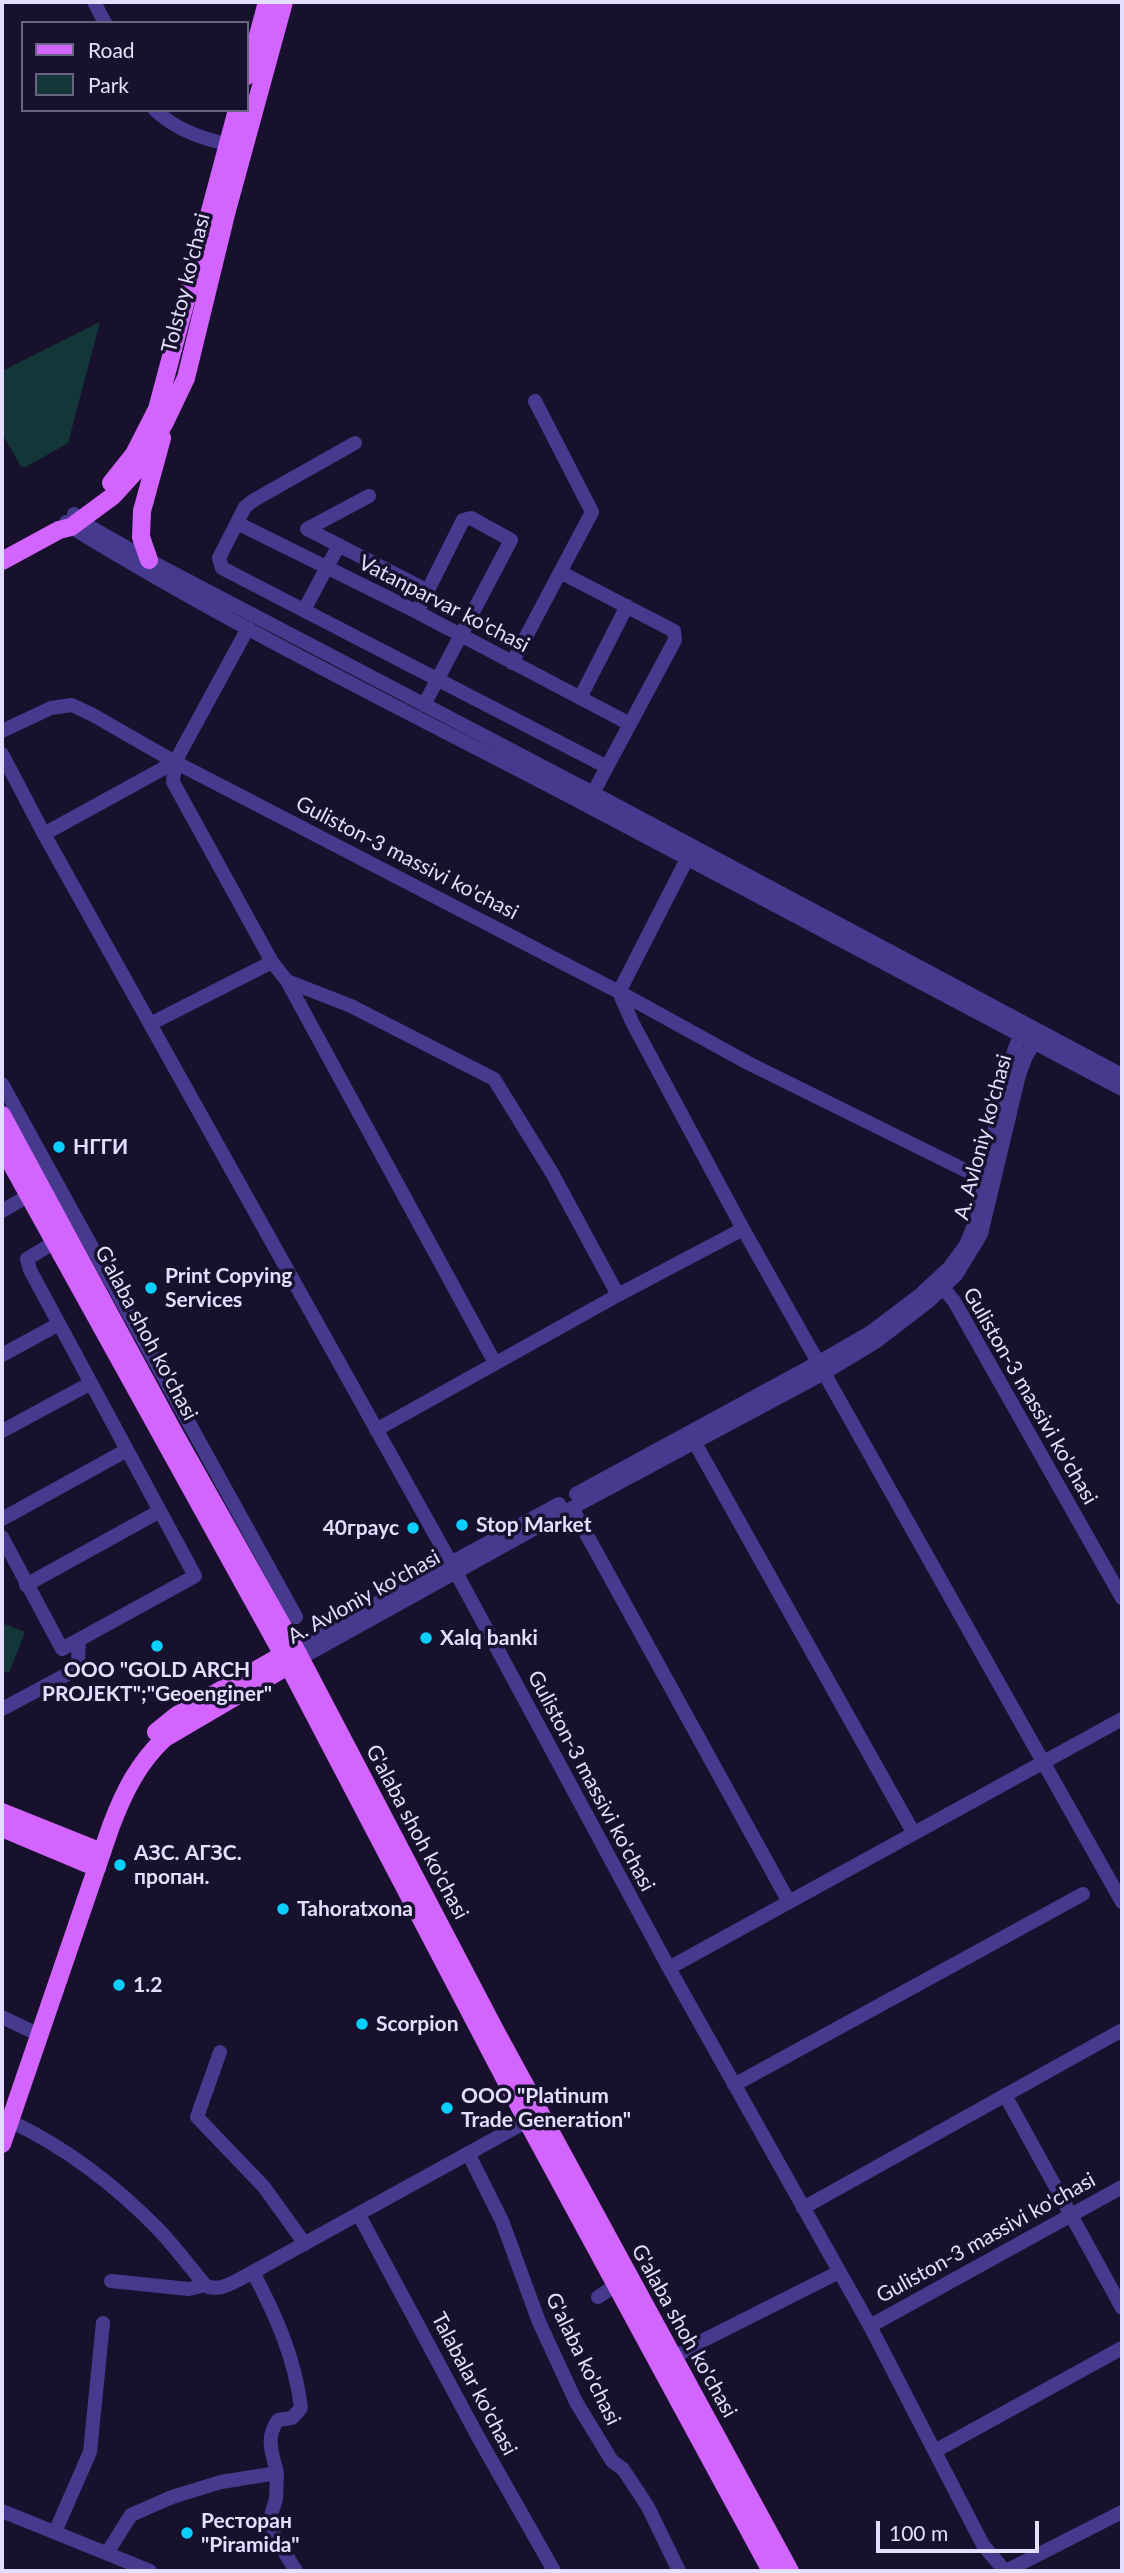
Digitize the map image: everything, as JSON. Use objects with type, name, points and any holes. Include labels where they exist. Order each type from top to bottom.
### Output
[{"type":"main road","points":[[248,72],[267,2]]},
{"type":"main road","name":"Tolstoy ko'chasi","points":[[2,561],[113,496],[136,471],[164,424],[186,377],[226,214],[284,2]]},
{"type":"main road","name":"Tolstoy ko'chasi","points":[[70,522],[108,487],[134,454],[157,409],[236,112]]},
{"type":"main road","points":[[149,560],[141,537],[142,511],[161,445],[164,424]]},
{"type":"main road","name":"G'alaba shoh ko'chasi","points":[[2,1115],[39,1167],[173,1431],[259,1566],[292,1657],[527,2121],[771,2571]]},
{"type":"main road","name":"G'alaba shoh ko'chasi","points":[[2,1147],[53,1242],[292,1657],[790,2571]]},
{"type":"main road","name":"A. Avloniy ko'chasi","points":[[6,2116],[121,1777],[153,1734],[177,1716],[292,1657]]},
{"type":"main road","points":[[2,1812],[95,1858]]},
{"type":"main road","points":[[2,1828],[95,1858]]},
{"type":"main road","name":"A. Avloniy ko'chasi","points":[[2,2144],[6,2116],[29,2029],[95,1858]]},
{"type":"street","points":[[94,2],[104,21]]},
{"type":"street","points":[[157,112],[167,121],[213,141],[228,144]]},
{"type":"street","points":[[512,663],[592,512],[536,401]]},
{"type":"street","points":[[355,443],[254,500],[245,508],[219,558],[222,568],[607,767]]},
{"type":"street","points":[[369,496],[307,529],[428,591]]},
{"type":"street","points":[[417,612],[463,520],[471,518],[511,540],[420,708]]},
{"type":"street","points":[[70,522],[149,560],[688,857],[1023,1030]]},
{"type":"street","points":[[70,522],[136,567],[248,628],[593,793],[1023,1030],[1122,1089]]},
{"type":"street","name":"Vatanparvar ko'chasi","points":[[237,523],[417,612],[631,724]]},
{"type":"street","points":[[304,610],[339,545]]},
{"type":"street","points":[[561,572],[674,631],[676,640],[593,793]]},
{"type":"street","points":[[580,698],[627,606]]},
{"type":"street","points":[[248,628],[175,762],[173,782],[272,962],[287,981],[495,1363]]},
{"type":"street","name":"Guliston-3 massivi ko'chasi","points":[[2,731],[51,708],[72,705],[175,762],[619,992],[748,1063],[985,1180]]},
{"type":"street","name":"Guliston-3 massivi ko'chasi","points":[[2,754],[453,1568],[669,1968],[870,2326],[984,2545],[1005,2571]]},
{"type":"street","points":[[44,834],[175,762]]},
{"type":"street","points":[[688,857],[619,992],[632,1022],[743,1229],[1043,1761],[1117,1878],[1122,1902]]},
{"type":"street","points":[[152,1023],[272,962]]},
{"type":"street","points":[[287,981],[351,1006],[494,1079],[552,1173],[618,1295]]},
{"type":"street","name":"A. Avloniy ko'chasi","points":[[453,1568],[695,1443],[822,1368],[921,1294],[949,1268],[966,1245],[978,1215],[997,1117],[1023,1030]]},
{"type":"street","points":[[1037,1038],[1122,1075]]},
{"type":"street","name":"A. Avloniy ko'chasi","points":[[292,1657],[822,1368],[877,1341],[943,1288],[956,1275],[981,1234],[1019,1075],[1037,1038]]},
{"type":"street","points":[[2,1084],[39,1167]]},
{"type":"street","points":[[2,1211],[28,1196]]},
{"type":"street","points":[[376,1430],[618,1295],[743,1229]]},
{"type":"street","points":[[2,1537],[62,1649],[195,1576],[30,1270],[27,1259],[53,1242]]},
{"type":"street","name":"Guliston-3 massivi ko'chasi","points":[[943,1288],[954,1301],[1122,1598]]},
{"type":"street","points":[[2,1355],[59,1324]]},
{"type":"street","points":[[2,1431],[91,1383]]},
{"type":"street","points":[[695,1443],[913,1832]]},
{"type":"street","points":[[2,1519],[127,1450]]},
{"type":"street","points":[[572,1508],[789,1902]]},
{"type":"street","points":[[26,1585],[160,1511]]},
{"type":"street","points":[[259,1566],[296,1618]]},
{"type":"street","points":[[2,1709],[75,1670],[78,1664],[79,1640]]},
{"type":"street","points":[[669,1968],[1122,1719]]},
{"type":"street","points":[[734,2085],[1083,1894]]},
{"type":"street","points":[[2,2017],[29,2029]]},
{"type":"street","points":[[803,2208],[1122,2030]]},
{"type":"street","points":[[220,2052],[197,2117],[264,2187],[305,2244]]},
{"type":"street","points":[[1005,2095],[1122,2308]]},
{"type":"street","points":[[6,2116],[92,2170],[159,2230],[211,2289],[253,2272],[527,2121]]},
{"type":"street","name":"G'alaba ko'chasi","points":[[468,2153],[502,2221],[539,2322],[576,2402],[612,2461],[623,2469],[648,2507],[679,2571]]},
{"type":"street","name":"Guliston-3 massivi ko'chasi","points":[[870,2326],[1122,2187]]},
{"type":"street","name":"Talabalar ko'chasi","points":[[359,2215],[477,2435],[554,2571]]},
{"type":"street","points":[[253,2272],[287,2344],[299,2395],[300,2408],[292,2418],[278,2420],[271,2429],[269,2438],[277,2473],[276,2499],[271,2518],[275,2537],[296,2571]]},
{"type":"street","points":[[673,2359],[692,2346],[839,2272]]},
{"type":"street","points":[[111,2281],[190,2289],[205,2285]]},
{"type":"street","points":[[598,2297],[615,2285]]},
{"type":"street","points":[[55,2532],[90,2452],[103,2323]]},
{"type":"street","points":[[935,2451],[1122,2348]]},
{"type":"street","points":[[107,2553],[131,2515],[172,2497],[221,2482],[277,2473]]},
{"type":"street","points":[[2,2511],[150,2571]]},
{"type":"street","points":[[1005,2571],[1122,2512]]},
{"type":"green space","points":[[100,322],[68,443],[26,467],[21,467],[2,433],[2,371]]},
{"type":"green space","points":[[5,1624],[25,1632],[9,1673],[2,1670],[2,1632]]},
{"type":"place","name":"НГГИ","points":[[59,1147]]},
{"type":"place","name":"Print Copying Services","points":[[151,1288]]},
{"type":"place","name":"Stop Market","points":[[462,1525]]},
{"type":"place","name":"40граус","points":[[413,1528]]},
{"type":"place","name":"Xalq banki","points":[[426,1638]]},
{"type":"place","name":"ООО \"GOLD ARCH PROJEKT\";\"Geoenginer\"","points":[[157,1646]]},
{"type":"place","name":"АЗС. АГЗС. пропан.","points":[[120,1865]]},
{"type":"place","name":"Tahoratxona","points":[[283,1909]]},
{"type":"place","name":"1.2","points":[[119,1985]]},
{"type":"place","name":"Scorpion","points":[[362,2024]]},
{"type":"place","name":"OOO \"Platinum Trade Generation\"","points":[[447,2108]]},
{"type":"place","name":"Ресторан \"Piramida\"","points":[[187,2533]]}]
